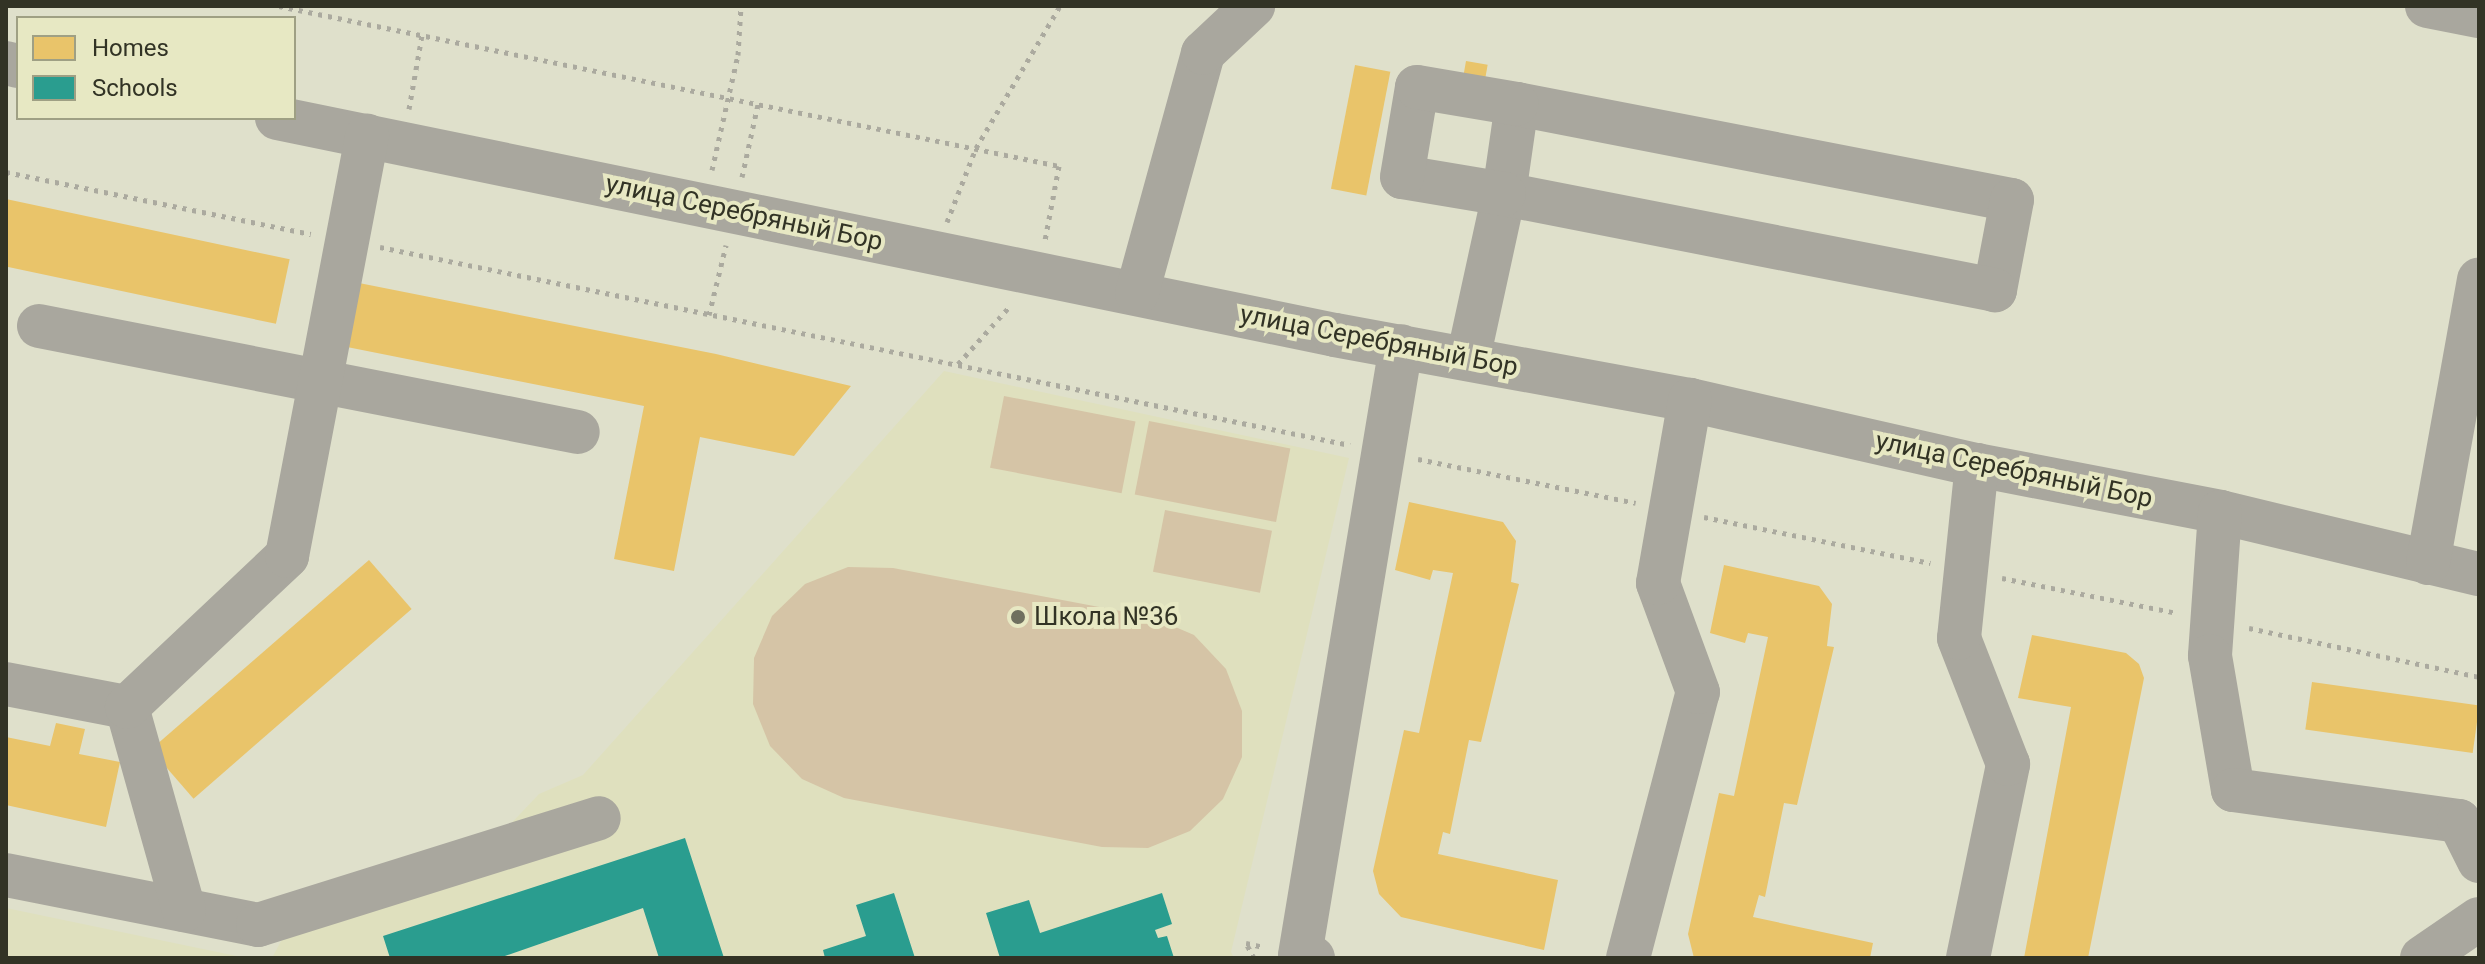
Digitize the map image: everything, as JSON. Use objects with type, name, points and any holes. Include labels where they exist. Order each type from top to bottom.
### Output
[{"type":"street","points":[[1137,293],[1203,53],[1253,6]]},
{"type":"street","points":[[2427,6],[2479,16]]},
{"type":"street","points":[[1417,87],[1517,104],[2012,200],[1995,290],[1402,177],[1417,87]]},
{"type":"street","points":[[1468,359],[1504,194],[1517,104]]},
{"type":"street","name":"улица Серебряный Бор","points":[[287,120],[1039,274],[1690,400],[1977,465],[2220,512],[2479,574]]},
{"type":"street","points":[[127,707],[287,556],[348,241],[385,140]]},
{"type":"street","points":[[2428,563],[2479,280]]},
{"type":"street","points":[[39,326],[321,378],[578,432]]},
{"type":"street","points":[[1313,958],[1300,955],[1401,346]]},
{"type":"street","points":[[1628,958],[1698,692],[1658,583],[1690,400]]},
{"type":"street","points":[[1968,958],[2008,764],[1959,638],[1977,465]]},
{"type":"street","points":[[2220,512],[2210,656],[2233,790],[2459,821],[2479,861]]},
{"type":"street","points":[[6,684],[127,707]]},
{"type":"street","points":[[127,707],[184,910]]},
{"type":"street","points":[[6,875],[258,925],[599,818]]},
{"type":"street","points":[[2422,958],[2479,919]]},
{"type":"path","points":[[279,6],[1059,166],[1039,274],[958,365]]},
{"type":"path","points":[[704,205],[728,98],[743,21],[743,6]]},
{"type":"path","points":[[935,252],[976,148],[1060,6]]},
{"type":"path","points":[[385,140],[422,35]]},
{"type":"path","points":[[6,172],[2479,677]]},
{"type":"shaded area","name":"Школа №36","points":[[944,371],[1349,458],[1231,952],[1234,958],[272,958],[304,898],[504,831],[539,794],[583,775]]},
{"type":"shaded area","points":[[1004,396],[1136,422],[1122,493],[990,468]]},
{"type":"shaded area","points":[[1149,421],[1290,448],[1276,522],[1135,495]]},
{"type":"shaded area","points":[[1165,510],[1272,531],[1260,593],[1153,572]]},
{"type":"shaded area","points":[[848,567],[893,568],[1152,617],[1194,635],[1226,669],[1242,711],[1242,757],[1223,799],[1190,831],[1148,848],[1102,847],[844,798],[802,779],[770,746],[753,704],[754,658],[772,616],[805,584]]},
{"type":"shaded area","points":[[6,908],[246,958],[6,958]]},
{"type":"building: Homes","points":[[1466,61],[1488,65],[1485,80],[1463,76]]},
{"type":"building: Homes","points":[[1355,65],[1390,72],[1366,196],[1331,189]]},
{"type":"building: Homes","points":[[6,199],[290,259],[276,324],[6,266]]},
{"type":"building: Homes","points":[[359,283],[716,354],[851,386],[794,456],[700,437],[674,571],[614,559],[644,406],[347,347]]},
{"type":"building: Homes","points":[[1409,502],[1503,522],[1516,541],[1511,582],[1519,584],[1481,742],[1469,740],[1450,834],[1443,832],[1438,854],[1558,880],[1544,950],[1401,917],[1379,894],[1373,871],[1404,730],[1419,733],[1453,573],[1433,570],[1430,580],[1395,570]]},
{"type":"building: Homes","points":[[369,560],[412,609],[194,799],[151,750]]},
{"type":"building: Homes","points":[[1724,565],[1819,586],[1832,604],[1827,646],[1834,647],[1797,805],[1784,803],[1765,897],[1759,895],[1753,917],[1873,943],[1870,958],[1694,958],[1688,934],[1719,793],[1734,796],[1768,637],[1748,633],[1745,643],[1710,633]]},
{"type":"building: Homes","points":[[2032,635],[2126,653],[2139,664],[2144,678],[2088,958],[2024,958],[2071,707],[2018,698]]},
{"type":"building: Homes","points":[[2312,682],[2479,705],[2473,753],[2305,730]]},
{"type":"building: Homes","points":[[56,723],[85,729],[79,754],[120,762],[106,827],[6,805],[6,737],[50,746]]},
{"type":"building: Schools","points":[[685,838],[724,958],[659,958],[643,908],[499,958],[390,958],[383,936]]},
{"type":"building: Schools","points":[[894,893],[915,958],[825,958],[823,950],[866,936],[856,905]]},
{"type":"building: Schools","points":[[1162,893],[1172,924],[1155,930],[1158,938],[1167,936],[1174,958],[1000,958],[986,913],[1029,900],[1040,933]]},
{"type":"place","name":"Школа №36","points":[[1018,617]]}]
